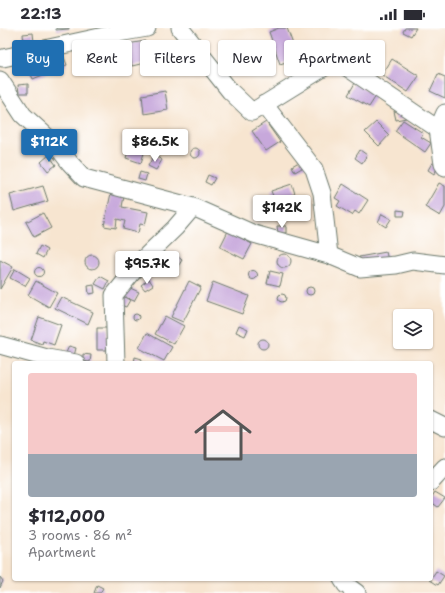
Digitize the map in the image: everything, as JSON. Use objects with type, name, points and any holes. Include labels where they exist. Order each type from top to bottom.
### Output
[{"type":"street","points":[[1,59],[118,31],[147,28]]},
{"type":"street","points":[[180,28],[243,104],[252,112],[336,60],[438,129]]},
{"type":"street","points":[[0,80],[23,115],[56,145],[84,178],[193,207],[254,234],[328,255],[360,268],[396,265],[413,261],[445,265]]},
{"type":"street","points":[[264,104],[314,169],[322,193],[328,255]]},
{"type":"street","points":[[445,113],[438,129],[443,164],[445,167]]},
{"type":"street","points":[[116,361],[114,295],[145,257],[175,228],[193,207]]},
{"type":"street","points":[[0,344],[48,358],[65,361]]},
{"type":"street","points":[[433,421],[445,427]]},
{"type":"street","points":[[433,480],[445,467]]},
{"type":"building","points":[[56,28],[69,28],[69,29],[56,30]]},
{"type":"building","points":[[279,28],[287,28],[291,40],[284,40],[284,63],[280,64],[276,52],[276,40],[272,40],[269,32]]},
{"type":"building","points":[[405,28],[416,28],[411,36],[403,32]]},
{"type":"building","points":[[33,33],[34,40],[24,40],[23,34]]},
{"type":"building","points":[[140,42],[140,64],[132,66],[132,43]]},
{"type":"building","points":[[64,57],[67,65],[64,66]]},
{"type":"building","points":[[392,59],[419,76],[408,92],[384,76],[385,76],[385,70]]},
{"type":"building","points":[[438,74],[445,77],[445,98],[430,91]]},
{"type":"building","points":[[32,76],[40,76],[33,79]]},
{"type":"building","points":[[355,83],[376,96],[369,107],[348,95]]},
{"type":"building","points":[[28,84],[28,93],[19,93],[18,85]]},
{"type":"building","points":[[165,91],[168,110],[144,114],[142,95]]},
{"type":"building","points":[[404,110],[406,118],[396,120],[394,111]]},
{"type":"building","points":[[403,120],[423,133],[421,137],[431,143],[425,152],[395,131]]},
{"type":"building","points":[[266,122],[280,142],[266,151],[252,131]]},
{"type":"building","points":[[376,122],[389,135],[379,146],[365,132]]},
{"type":"building","points":[[132,138],[147,143],[141,163],[126,158]]},
{"type":"building","points":[[35,140],[42,147],[37,153],[30,146]]},
{"type":"building","points":[[195,148],[200,153],[195,158],[190,153]]},
{"type":"building","points":[[360,150],[367,155],[362,163],[355,158]]},
{"type":"building","points":[[49,155],[56,165],[48,171],[41,162]]},
{"type":"building","points":[[154,155],[162,160],[156,170],[148,166]]},
{"type":"building","points":[[304,159],[307,165],[295,172],[292,166]]},
{"type":"building","points":[[432,163],[438,167],[434,174],[428,170]]},
{"type":"building","points":[[140,172],[147,174],[145,181],[138,179]]},
{"type":"building","points":[[208,175],[215,178],[211,185],[205,182]]},
{"type":"building","points":[[439,183],[445,186],[445,207],[440,216],[425,207]]},
{"type":"building","points":[[292,184],[295,194],[275,201],[271,191]]},
{"type":"building","points":[[343,184],[368,200],[359,214],[355,211],[352,215],[337,206],[340,201],[335,198]]},
{"type":"building","points":[[43,186],[48,201],[14,211],[10,195]]},
{"type":"building","points":[[111,193],[124,196],[122,207],[148,212],[145,225],[140,224],[138,233],[123,229],[125,221],[117,219],[116,228],[104,226]]},
{"type":"building","points":[[397,210],[405,211],[404,216],[397,216]]},
{"type":"building","points":[[43,213],[51,228],[34,237],[26,222]]},
{"type":"building","points":[[382,214],[391,219],[386,227],[378,222]]},
{"type":"building","points":[[277,226],[286,226],[286,233],[278,233]]},
{"type":"building","points":[[228,231],[252,244],[244,259],[220,247]]},
{"type":"building","points":[[40,246],[47,250],[43,258],[36,254]]},
{"type":"building","points":[[386,252],[388,260],[360,265],[359,257]]},
{"type":"building","points":[[284,254],[289,256],[291,261],[289,266],[284,268],[279,266],[277,261],[279,256]]},
{"type":"building","points":[[89,255],[95,255],[99,259],[99,265],[95,269],[89,269],[85,265],[85,259]]},
{"type":"building","points":[[177,256],[182,260],[177,268],[171,264]]},
{"type":"building","points":[[0,260],[13,267],[0,289]]},
{"type":"building","points":[[37,268],[41,268],[43,272],[41,276],[37,276],[35,274],[35,270]]},
{"type":"building","points":[[15,269],[30,278],[25,286],[10,278]]},
{"type":"building","points":[[253,270],[258,275],[253,280],[248,275]]},
{"type":"building","points":[[270,271],[283,274],[280,286],[267,283]]},
{"type":"building","points":[[100,276],[109,281],[105,289],[95,284]]},
{"type":"building","points":[[149,279],[153,285],[145,290],[141,285]]},
{"type":"building","points":[[36,281],[57,293],[49,307],[28,295]]},
{"type":"building","points":[[189,281],[201,287],[183,322],[171,317]]},
{"type":"building","points":[[213,282],[249,296],[242,314],[206,301]]},
{"type":"building","points":[[94,285],[95,293],[89,294],[88,286]]},
{"type":"building","points":[[128,287],[139,292],[134,301],[123,296]]},
{"type":"building","points":[[308,287],[312,287],[314,291],[312,295],[308,295],[306,293],[306,289]]},
{"type":"building","points":[[280,294],[284,294],[286,298],[284,302],[280,302],[278,300],[278,296]]},
{"type":"building","points":[[122,296],[130,300],[126,307],[119,304]]},
{"type":"building","points":[[61,297],[93,312],[88,324],[55,308]]},
{"type":"building","points":[[136,314],[139,317],[136,320],[133,317]]},
{"type":"building","points":[[165,316],[184,326],[174,344],[155,334]]},
{"type":"building","points":[[39,317],[61,325],[54,345],[43,341],[42,344],[31,340]]},
{"type":"building","points":[[239,325],[248,329],[245,336],[236,332]]},
{"type":"building","points":[[97,328],[107,328],[107,350],[97,350]]},
{"type":"building","points":[[147,333],[172,347],[164,361],[139,348]]},
{"type":"building","points":[[261,339],[265,339],[268,344],[265,349],[261,349],[258,346],[258,342]]},
{"type":"building","points":[[69,346],[76,348],[74,356],[66,353]]},
{"type":"building","points":[[83,354],[91,355],[90,361],[83,361]]},
{"type":"building","points":[[135,357],[142,359],[142,361],[134,361]]},
{"type":"building","points":[[435,492],[445,498],[438,507],[433,503],[433,495]]},
{"type":"building","points":[[436,571],[444,576],[438,585],[432,581],[433,581],[433,576]]},
{"type":"building","points":[[0,577],[3,581],[0,588]]},
{"type":"building","points":[[97,585],[103,588],[100,593],[94,593]]}]
